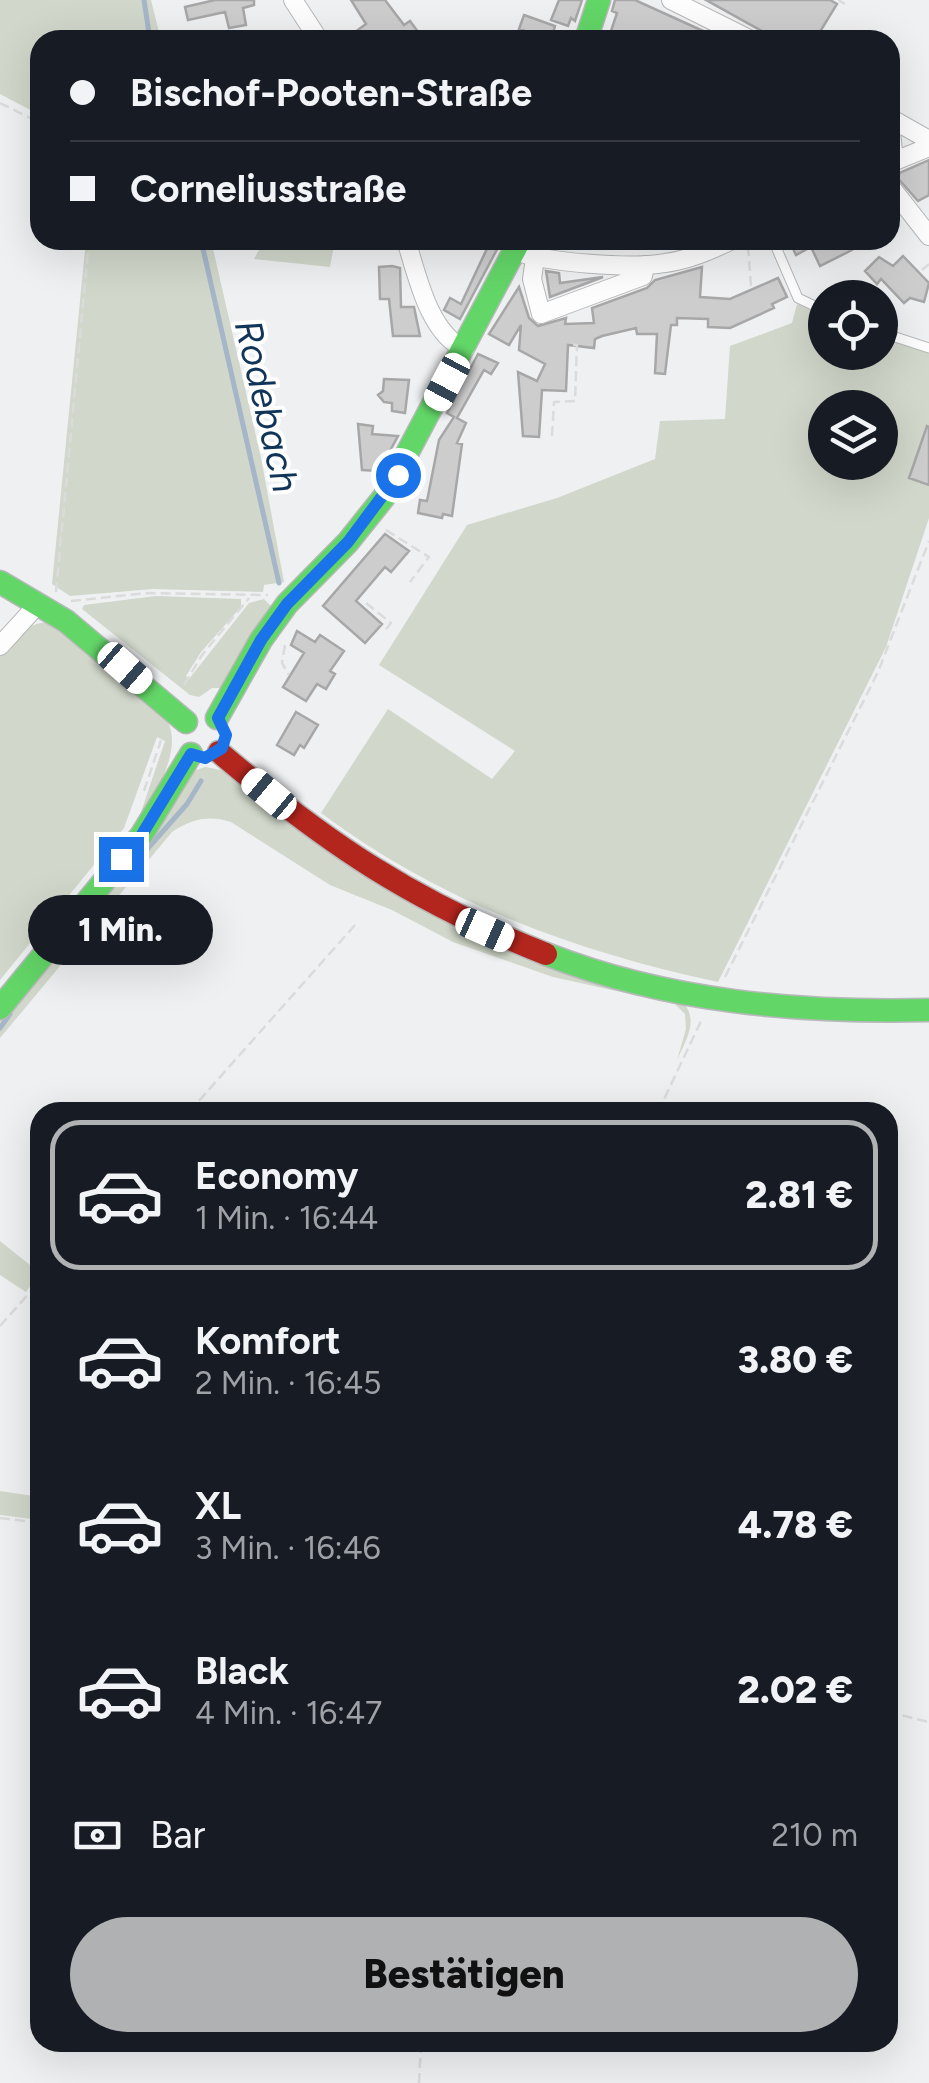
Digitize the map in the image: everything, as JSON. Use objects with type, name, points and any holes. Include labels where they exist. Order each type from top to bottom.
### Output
[{"type":"street","points":[[293,0],[313,30]]},
{"type":"street","points":[[589,30],[599,0]]},
{"type":"street","points":[[671,0],[731,30]]},
{"type":"street","points":[[900,124],[929,143]]},
{"type":"street","points":[[900,158],[929,143]]},
{"type":"street","points":[[900,199],[929,236]]},
{"type":"street","points":[[409,250],[445,338],[465,349]]},
{"type":"street","points":[[218,718],[261,640],[287,604],[367,520],[398,475],[465,349],[524,250]]},
{"type":"street","points":[[524,250],[645,265],[685,259],[707,250]]},
{"type":"street","points":[[524,250],[542,314],[643,276],[645,265]]},
{"type":"street","points":[[0,582],[50,602],[186,722]]},
{"type":"street","points":[[0,646],[50,602]]},
{"type":"street","points":[[204,713],[218,718],[226,735],[218,752],[205,758],[191,754],[181,739],[186,722],[204,713]]},
{"type":"street","points":[[218,752],[342,850],[462,920],[587,968],[712,998],[828,1011],[929,1010]]},
{"type":"street","points":[[0,1008],[141,836],[191,754]]},
{"type":"lane","points":[[777,250],[798,298],[808,303]]},
{"type":"lane","points":[[898,338],[929,348]]},
{"type":"path","points":[[838,0],[845,4]]},
{"type":"path","points":[[0,103],[30,118]]},
{"type":"path","points":[[50,602],[67,490],[88,250]]},
{"type":"path","points":[[747,250],[750,286]]},
{"type":"path","points":[[922,270],[929,264]]},
{"type":"path","points":[[552,436],[554,402],[575,401],[576,346],[570,345]]},
{"type":"path","points":[[367,520],[429,557],[410,582]]},
{"type":"path","points":[[663,1102],[878,672],[929,541]]},
{"type":"path","points":[[50,602],[148,594],[250,596],[184,685]]},
{"type":"path","points":[[50,602],[70,608]]},
{"type":"path","points":[[366,603],[391,623],[383,632]]},
{"type":"path","points":[[285,645],[282,664],[289,675]]},
{"type":"path","points":[[198,1102],[356,925]]},
{"type":"path","points":[[0,1326],[30,1292]]},
{"type":"path","points":[[0,1518],[30,1522]]},
{"type":"path","points":[[898,1714],[929,1722]]},
{"type":"path","points":[[419,2083],[421,2052]]},
{"type":"shaded area","points":[[0,0],[151,0],[158,30],[30,30],[30,110],[0,94]]},
{"type":"shaded area","points":[[85,250],[213,250],[261,458],[284,582],[264,585],[263,592],[153,589],[70,596],[52,584]]},
{"type":"shaded area","points":[[259,250],[333,250],[330,267],[254,259]]},
{"type":"shaded area","points":[[797,304],[808,308],[808,370],[898,370],[898,340],[929,351],[929,518],[886,647],[718,982],[612,955],[510,919],[413,872],[321,813],[388,709],[492,779],[515,751],[379,665],[467,525],[557,498],[655,459],[660,421],[725,419],[730,346],[792,323]]},
{"type":"shaded area","points":[[156,596],[241,599],[241,607],[201,652],[186,676],[189,679],[249,603],[264,599],[273,608],[223,688],[212,688],[199,697],[190,695],[82,609],[84,605]]},
{"type":"shaded area","points":[[52,622],[168,722],[172,743],[155,792],[139,819],[121,845],[70,908],[139,818],[165,741],[157,737],[124,828],[0,980],[0,652],[23,631]]},
{"type":"shaded area","points":[[205,767],[221,770],[347,862],[683,1002],[691,1023],[677,1060],[686,1029],[685,1014],[675,1004],[553,977],[453,942],[392,910],[330,885],[231,822],[215,819],[193,821],[172,832],[0,1038],[0,1017],[191,772]]},
{"type":"shaded area","points":[[0,1241],[30,1265],[30,1287],[26,1292],[0,1275]]},
{"type":"shaded area","points":[[0,1491],[30,1496],[30,1519],[0,1515]]},
{"type":"building","points":[[215,0],[254,0],[254,5],[243,8],[246,25],[229,28],[225,12],[188,20],[185,7]]},
{"type":"building","points":[[351,0],[385,0],[404,25],[410,21],[417,30],[358,30],[366,24]]},
{"type":"building","points":[[559,0],[582,0],[575,21],[571,18],[568,26],[551,20]]},
{"type":"building","points":[[615,0],[635,0],[701,30],[611,30],[617,13],[612,11]]},
{"type":"building","points":[[706,0],[830,0],[837,4],[821,30],[760,30]]},
{"type":"building","points":[[524,15],[555,26],[554,30],[519,29]]},
{"type":"building","points":[[929,160],[929,195],[918,201],[900,181],[900,173]]},
{"type":"building","points":[[486,250],[497,250],[460,319],[444,310],[450,298],[461,304]]},
{"type":"building","points":[[812,250],[852,250],[820,266]]},
{"type":"building","points":[[903,256],[929,283],[924,302],[910,298],[904,303],[898,297],[898,280],[873,280],[865,271],[879,257],[893,266]]},
{"type":"building","points":[[379,267],[400,268],[401,307],[414,307],[420,336],[393,336],[389,299],[380,299]]},
{"type":"building","points":[[702,267],[700,297],[730,299],[778,278],[787,297],[772,304],[774,308],[730,328],[708,327],[708,319],[677,318],[677,325],[671,325],[665,374],[655,373],[657,334],[637,334],[636,328],[595,339],[594,348],[568,345],[566,391],[542,390],[539,437],[523,436],[518,372],[537,381],[545,364],[519,350],[521,325],[509,345],[489,334],[519,287],[529,318],[538,326],[566,318],[565,324],[594,323],[592,308],[647,288],[655,280]]},
{"type":"building","points":[[546,271],[559,273],[560,283],[603,277],[550,297]]},
{"type":"building","points":[[478,354],[498,363],[491,374],[484,370],[457,418],[466,423],[457,443],[462,444],[452,516],[418,513],[420,500],[427,501],[439,440],[454,417],[447,413]]},
{"type":"building","points":[[384,379],[409,380],[405,413],[392,411],[392,403],[384,402],[378,395],[383,391]]},
{"type":"building","points":[[358,424],[373,426],[372,434],[398,436],[379,471],[362,470]]},
{"type":"building","points":[[929,427],[929,485],[909,478]]},
{"type":"building","points":[[385,534],[409,551],[391,572],[385,567],[356,601],[382,624],[365,643],[323,606]]},
{"type":"building","points":[[297,631],[315,642],[320,635],[344,651],[330,671],[335,674],[326,689],[317,684],[306,701],[283,687],[304,653],[291,645]]},
{"type":"building","points":[[296,712],[318,725],[304,748],[300,745],[294,755],[277,745]]},
{"type":"waterway","name":"Rodebach","points":[[144,0],[148,30]]},
{"type":"waterway","name":"Rodebach","points":[[203,250],[279,583]]},
{"type":"waterway","name":"Rodebach","points":[[134,864],[187,804],[201,781]]},
{"type":"waterway","name":"Rodebach","points":[[0,1028],[10,1014]]},
{"type":"traffic: fast","points":[[589,30],[599,0]]},
{"type":"traffic: fast","points":[[217,718],[261,640],[287,604],[348,542],[384,497],[515,250]]},
{"type":"traffic: fast","points":[[0,582],[66,621],[186,722]]},
{"type":"traffic: fast","points":[[0,1008],[141,836],[191,754]]},
{"type":"traffic: fast","points":[[546,954],[639,983],[734,1001],[831,1009],[929,1010]]},
{"type":"traffic: jam","points":[[219,752],[297,815],[373,868],[454,913],[546,954]]},
{"type":"route","points":[[121,859],[141,836],[191,754],[205,758],[222,748],[226,735],[218,718],[261,640],[297,592],[367,520],[398,475]]}]
